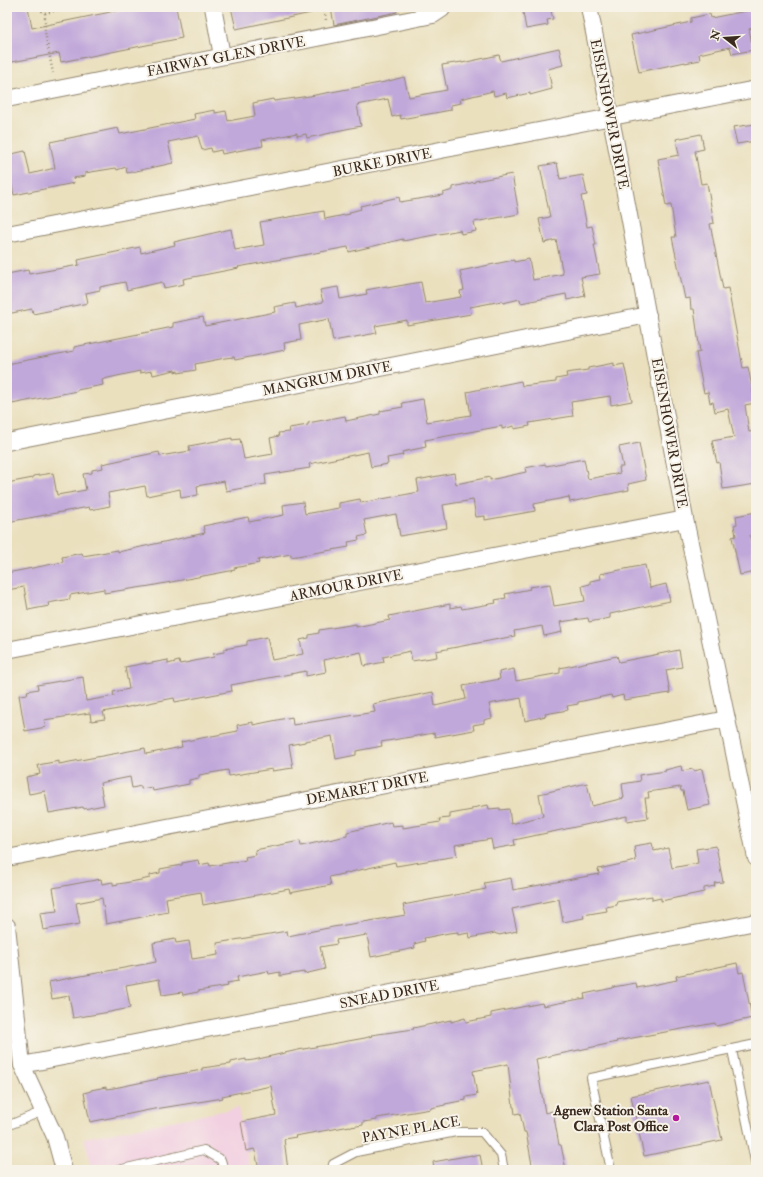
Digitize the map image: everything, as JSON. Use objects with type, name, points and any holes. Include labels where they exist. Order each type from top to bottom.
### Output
[{"type":"street","points":[[213,7],[222,56]]},
{"type":"street","name":"FAIRWAY GLEN DRIVE","points":[[7,99],[433,15],[442,9],[442,7]]},
{"type":"street","name":"EISENHOWER DRIVE","points":[[589,7],[648,315],[685,519],[756,858]]},
{"type":"street","name":"BURKE DRIVE","points":[[7,234],[756,89]]},
{"type":"street","name":"MANGRUM DRIVE","points":[[7,442],[648,315]]},
{"type":"street","name":"ARMOUR DRIVE","points":[[7,650],[685,519]]},
{"type":"street","name":"DEMARET DRIVE","points":[[7,858],[728,719]]},
{"type":"street","name":"SNEAD DRIVE","points":[[22,1065],[756,922]]},
{"type":"street","points":[[7,926],[22,1065],[55,1137],[64,1170]]},
{"type":"lane","points":[[611,1170],[591,1078],[756,1044]]},
{"type":"lane","points":[[732,1050],[756,1166]]},
{"type":"lane","points":[[7,1126],[43,1111]]},
{"type":"lane","name":"PAYNE PLACE","points":[[332,1170],[333,1164],[356,1152],[456,1132],[482,1132],[501,1155],[504,1170]]},
{"type":"lane","points":[[118,1170],[204,1150],[221,1160],[224,1170]]},
{"type":"path","points":[[41,7],[42,11],[45,13],[45,32],[56,90]]},
{"type":"path","points":[[45,13],[72,7]]},
{"type":"shaded area","points":[[238,1108],[250,1170],[93,1170],[84,1138]]},
{"type":"building","points":[[7,7],[28,7],[32,28],[135,7],[176,7],[182,38],[61,62],[59,53],[7,63]]},
{"type":"building","points":[[231,7],[310,7],[311,13],[236,29]]},
{"type":"building","points":[[331,7],[397,7],[397,12],[334,25]]},
{"type":"building","points":[[522,7],[550,7],[553,19],[547,20],[548,25],[526,29]]},
{"type":"building","points":[[756,9],[756,27],[749,29],[753,50],[732,54],[730,47],[699,54],[700,60],[639,72],[631,35],[691,22],[691,18],[710,14],[711,18]]},
{"type":"building","points":[[559,48],[563,65],[548,69],[552,89],[530,95],[530,93],[507,98],[506,93],[494,96],[493,91],[460,99],[461,103],[451,105],[451,110],[401,119],[400,115],[392,117],[388,99],[357,105],[361,126],[307,138],[306,134],[297,136],[297,133],[262,140],[263,146],[222,154],[221,150],[212,152],[211,148],[202,150],[198,136],[168,142],[173,163],[127,173],[126,167],[117,170],[116,168],[85,173],[85,176],[73,178],[74,183],[14,195],[7,164],[7,155],[25,151],[30,174],[55,168],[50,142],[118,128],[120,134],[195,119],[194,114],[215,110],[215,113],[226,111],[228,121],[255,116],[253,103],[273,99],[274,101],[310,96],[404,77],[409,97],[447,90],[442,65],[462,63],[499,55],[501,61]]},
{"type":"building","points":[[756,124],[756,141],[737,144],[733,127]]},
{"type":"building","points":[[701,134],[704,149],[695,151],[701,184],[707,183],[714,223],[710,224],[723,289],[728,288],[743,368],[748,367],[755,403],[745,405],[749,432],[756,431],[756,484],[723,489],[719,462],[717,463],[712,441],[734,437],[728,409],[715,412],[713,402],[710,403],[708,392],[704,393],[696,353],[700,352],[694,309],[691,309],[690,298],[685,299],[672,237],[676,237],[671,205],[666,206],[658,159],[679,155],[676,139]]},
{"type":"building","points":[[557,163],[560,179],[583,175],[587,195],[581,196],[587,227],[592,226],[600,274],[581,277],[585,296],[567,300],[566,294],[521,303],[520,299],[503,303],[502,301],[470,307],[471,314],[407,325],[407,320],[375,326],[377,333],[333,341],[329,319],[299,325],[301,340],[284,343],[285,350],[235,360],[234,357],[195,364],[196,370],[178,373],[178,371],[175,372],[175,370],[153,375],[152,371],[140,373],[140,371],[102,380],[103,385],[7,405],[7,364],[74,351],[74,347],[173,327],[173,323],[203,317],[205,326],[275,312],[274,307],[295,303],[296,308],[323,302],[320,290],[338,287],[340,299],[367,294],[366,290],[421,282],[425,303],[461,297],[460,291],[464,290],[460,271],[514,260],[514,262],[529,259],[533,280],[563,274],[556,240],[544,243],[539,219],[550,217],[540,166]]},
{"type":"building","points":[[512,174],[519,214],[474,222],[476,231],[461,234],[460,230],[403,241],[403,239],[349,252],[348,247],[238,267],[239,268],[183,279],[184,284],[164,288],[162,282],[127,290],[125,282],[100,287],[100,290],[86,293],[88,303],[33,314],[32,309],[7,314],[7,274],[28,270],[29,274],[79,265],[78,260],[140,247],[141,253],[175,245],[174,242],[231,229],[235,250],[264,245],[260,222],[324,211],[325,219],[350,214],[350,212],[361,209],[360,206],[399,197],[400,202],[443,195],[443,193],[453,190],[453,187]]},
{"type":"building","points":[[614,363],[614,366],[624,364],[632,401],[611,405],[610,396],[571,402],[573,416],[529,423],[530,426],[514,429],[514,426],[502,429],[502,426],[425,440],[426,447],[402,452],[403,455],[387,458],[388,464],[371,467],[368,452],[309,464],[310,468],[265,475],[266,484],[226,491],[224,481],[197,486],[198,495],[181,498],[180,489],[147,496],[145,486],[108,493],[110,506],[90,510],[89,507],[7,522],[7,483],[33,478],[33,476],[53,473],[57,495],[86,490],[83,474],[92,473],[92,470],[103,468],[102,464],[159,452],[160,456],[190,451],[189,446],[232,438],[232,440],[240,439],[244,459],[273,454],[270,438],[279,436],[278,433],[290,432],[289,428],[345,416],[346,421],[380,414],[380,411],[403,407],[402,403],[423,399],[427,422],[471,415],[467,392],[521,381],[522,386],[556,382],[556,379],[567,377],[566,373],[588,370],[588,368]]},
{"type":"building","points":[[639,443],[646,480],[628,484],[629,490],[570,502],[569,497],[534,504],[535,511],[485,520],[485,516],[476,517],[473,500],[443,505],[447,528],[400,536],[396,514],[364,520],[367,535],[358,537],[359,540],[348,542],[349,547],[291,557],[291,554],[258,560],[259,563],[234,568],[235,570],[150,586],[104,593],[104,589],[70,595],[70,599],[48,603],[49,606],[28,610],[24,587],[7,590],[7,573],[63,562],[62,557],[82,553],[83,556],[118,550],[118,552],[205,533],[203,526],[248,517],[249,522],[284,515],[283,505],[303,502],[305,514],[339,508],[339,503],[360,499],[361,503],[419,492],[417,480],[454,473],[456,484],[490,477],[490,480],[526,472],[525,468],[584,459],[588,479],[620,473],[619,467],[623,467],[619,447]]},
{"type":"building","points":[[756,512],[756,534],[750,535],[756,572],[740,575],[732,537],[736,536],[734,525],[737,524],[736,516]]},
{"type":"building","points":[[645,565],[650,588],[666,584],[670,601],[610,614],[610,618],[589,622],[588,618],[560,622],[562,632],[544,636],[542,626],[514,631],[515,636],[436,651],[437,657],[412,661],[410,651],[383,657],[384,662],[364,666],[361,652],[324,660],[326,672],[306,676],[306,671],[231,685],[232,691],[175,702],[174,698],[103,712],[105,719],[91,721],[90,713],[44,720],[46,727],[25,731],[19,695],[28,694],[27,691],[38,689],[37,685],[83,677],[86,701],[114,696],[113,692],[129,689],[125,667],[168,660],[168,664],[179,661],[180,664],[214,657],[213,654],[224,652],[224,649],[247,645],[247,641],[267,637],[272,660],[303,654],[300,640],[309,638],[309,635],[319,633],[319,630],[356,624],[356,627],[390,620],[389,616],[450,604],[450,608],[461,606],[462,609],[496,603],[495,600],[506,598],[505,594],[530,589],[529,587],[550,584],[554,606],[585,601],[582,586],[590,584],[590,581],[601,579],[600,574]]},
{"type":"building","points":[[679,650],[682,667],[666,670],[670,693],[624,700],[623,695],[612,698],[611,695],[578,702],[578,704],[567,706],[568,710],[545,714],[546,716],[525,721],[521,698],[489,704],[492,718],[484,720],[484,723],[473,725],[474,730],[435,737],[434,733],[381,742],[382,746],[356,751],[356,755],[336,759],[332,736],[305,741],[289,745],[293,768],[272,771],[272,769],[229,776],[228,770],[199,775],[199,778],[189,780],[189,784],[153,791],[152,787],[141,789],[141,786],[132,788],[130,777],[100,783],[104,805],[84,809],[83,807],[49,813],[45,791],[29,794],[26,777],[40,774],[38,765],[59,761],[59,764],[145,748],[146,754],[182,747],[181,742],[238,731],[237,725],[253,722],[253,725],[292,717],[293,725],[375,712],[373,704],[433,692],[435,706],[466,699],[463,686],[500,679],[499,672],[514,669],[516,681],[560,673],[560,668],[617,656],[619,662]]},
{"type":"building","points":[[681,766],[682,771],[702,769],[710,805],[687,810],[683,791],[681,791],[680,787],[648,792],[649,798],[645,798],[648,818],[627,821],[627,816],[514,840],[515,845],[493,849],[491,839],[455,845],[457,856],[396,866],[395,862],[329,877],[331,885],[290,893],[289,889],[203,905],[201,892],[166,898],[168,912],[106,924],[102,898],[76,903],[80,924],[43,930],[40,913],[57,911],[53,888],[101,879],[102,884],[113,882],[113,885],[141,880],[150,878],[150,875],[160,873],[160,869],[198,860],[199,865],[209,863],[210,866],[246,860],[245,857],[256,855],[255,850],[300,841],[301,846],[347,836],[347,832],[391,822],[392,826],[403,825],[403,828],[440,822],[439,819],[450,818],[450,814],[488,805],[489,809],[509,809],[511,824],[543,816],[539,794],[587,783],[592,806],[624,798],[622,784],[640,781],[639,775],[666,771],[665,770]]},
{"type":"building","points":[[652,843],[654,851],[668,848],[672,868],[698,863],[696,849],[716,846],[723,882],[714,883],[715,886],[704,888],[704,892],[661,901],[661,898],[652,900],[652,896],[616,902],[617,905],[606,907],[607,911],[583,915],[584,918],[563,922],[559,899],[512,909],[517,931],[499,935],[495,933],[470,938],[469,933],[458,935],[458,932],[449,933],[424,938],[425,941],[414,944],[415,948],[371,957],[367,935],[336,940],[337,944],[320,947],[325,969],[304,974],[304,972],[280,976],[280,972],[269,974],[268,971],[237,977],[238,981],[227,983],[228,986],[183,995],[182,992],[162,995],[159,979],[126,985],[130,1008],[110,1012],[73,1018],[69,996],[52,999],[49,982],[156,962],[153,943],[175,939],[176,943],[189,941],[192,959],[218,955],[217,943],[287,931],[288,936],[406,915],[403,905],[486,889],[484,883],[511,878],[513,890],[599,874],[598,869],[636,861],[634,846]]},
{"type":"building","points":[[737,963],[739,973],[743,972],[752,1018],[716,1026],[715,1023],[616,1041],[617,1042],[536,1059],[545,1113],[553,1111],[559,1145],[561,1145],[566,1170],[533,1170],[526,1132],[524,1132],[520,1113],[515,1114],[513,1107],[508,1064],[473,1071],[477,1095],[466,1097],[466,1100],[445,1104],[431,1109],[377,1118],[377,1120],[363,1122],[363,1125],[350,1126],[284,1139],[288,1170],[259,1170],[254,1149],[246,1151],[241,1122],[276,1115],[271,1086],[222,1096],[223,1098],[149,1110],[90,1122],[84,1093],[91,1090],[106,1087],[106,1089],[114,1088],[202,1070],[202,1068],[231,1064],[231,1062],[246,1059],[246,1061],[254,1060],[298,1050],[365,1038],[372,1036],[371,1035],[414,1029],[413,1028],[451,1020],[451,1022],[465,1018],[466,1022],[491,1017],[491,1013],[542,1003],[543,1006],[585,998],[584,994],[613,987],[636,983],[637,988],[677,980],[676,976]]},
{"type":"building","name":"Agnew Station Santa Clara Post Office","points":[[709,1080],[722,1140],[644,1156],[631,1096]]},
{"type":"building","points":[[472,1155],[472,1157],[480,1155],[483,1170],[434,1170],[433,1162]]},
{"type":"place","name":"Agnew Station Santa Clara Post Office","points":[[676,1118]]}]
